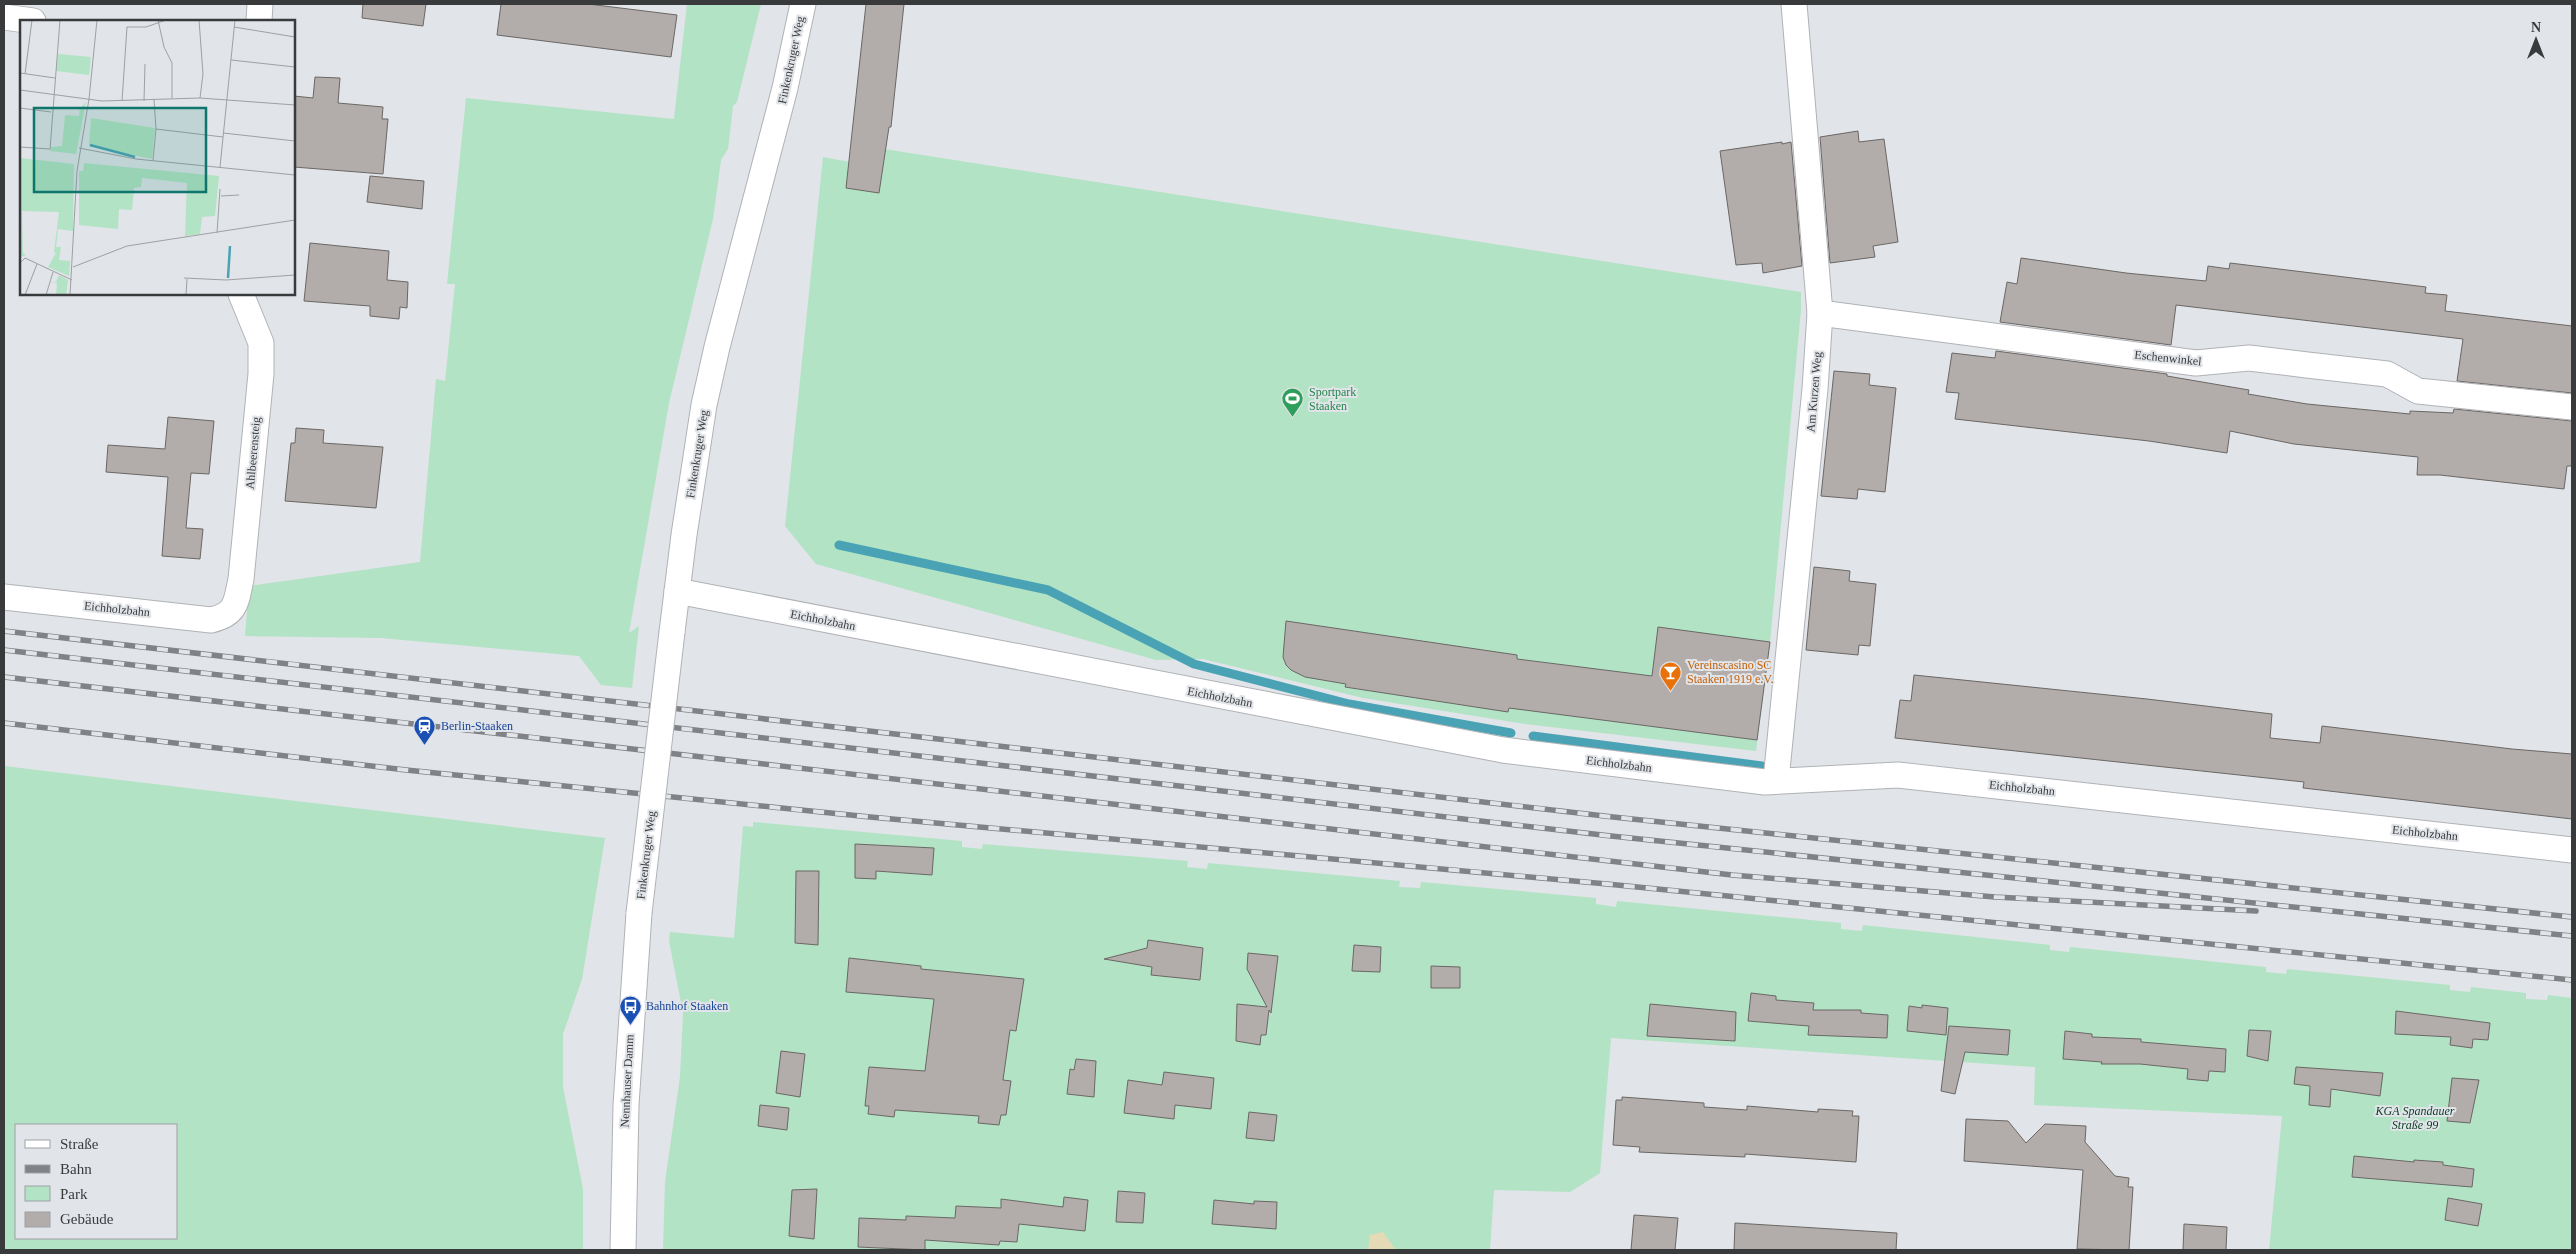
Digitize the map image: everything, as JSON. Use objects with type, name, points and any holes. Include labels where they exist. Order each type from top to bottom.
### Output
[{"type":"street","points":[[259,20],[260,4]]},
{"type":"street","name":"Finkenkruger Weg","points":[[640,913],[672,632],[694,465],[712,366],[774,133],[803,4]]},
{"type":"street","name":"Am Kurzen Weg","points":[[1776,780],[1815,389],[1820,313],[1794,4]]},
{"type":"street","points":[[4,17],[26,20]]},
{"type":"street","name":"Ahlbeerensteig","points":[[229,614],[235,606],[241,579],[261,374],[261,343],[241,295]]},
{"type":"street","name":"Eschenwinkel","points":[[1820,313],[2196,363],[2249,358],[2387,374],[2418,391],[2572,407]]},
{"type":"street","name":"Eichholzbahn","points":[[677,591],[1503,750],[1765,782],[1898,775],[2572,850]]},
{"type":"street","name":"Eichholzbahn","points":[[4,597],[211,620],[229,614]]},
{"type":"street","name":"Nennhauser Damm","points":[[623,1250],[626,1105],[640,913]]},
{"type":"green space","points":[[687,4],[761,4],[737,102],[733,106],[728,149],[721,160],[713,219],[669,403],[629,633],[639,626],[632,688],[601,685],[579,656],[381,638],[245,636],[249,586],[420,562],[436,379],[445,381],[455,284],[447,284],[466,98],[674,119]]},
{"type":"green space","name":"Sportpark Staaken","points":[[852,144],[1801,292],[1801,310],[1770,642],[1756,751],[1525,724],[1363,698],[1203,659],[1156,660],[816,564],[785,526],[823,157],[850,162]]},
{"type":"green space","points":[[4,766],[605,838],[582,979],[563,1034],[563,1087],[583,1189],[583,1250],[4,1250]]},
{"type":"green space","name":"KGA Spandauer Straße 99","points":[[753,822],[962,841],[962,847],[982,849],[983,844],[1188,861],[1187,867],[1207,869],[1208,863],[1400,881],[1399,887],[1420,888],[1421,882],[1596,898],[1596,904],[1616,907],[1617,901],[1841,923],[1841,929],[1862,931],[1863,925],[2050,945],[2050,950],[2069,952],[2070,947],[2266,967],[2266,972],[2286,974],[2287,969],[2450,985],[2450,990],[2470,992],[2471,987],[2526,993],[2526,999],[2547,1000],[2548,995],[2572,998],[2572,1250],[2269,1250],[2282,1116],[2034,1105],[2035,1067],[1611,1038],[1600,1173],[1570,1192],[1494,1190],[1490,1250],[663,1250],[665,1182],[680,1077],[683,1013],[669,941],[670,932],[734,938],[743,826],[753,827]]},
{"type":"sand","points":[[1383,1232],[1396,1250],[1368,1250],[1370,1235]]},
{"type":"building","points":[[363,4],[426,4],[423,26],[362,18]]},
{"type":"building","points":[[501,4],[588,4],[677,15],[671,57],[497,35]]},
{"type":"building","points":[[866,4],[904,4],[891,127],[889,127],[879,193],[846,188]]},
{"type":"building","points":[[315,77],[340,78],[338,103],[383,107],[382,119],[388,119],[383,174],[295,167],[295,96],[313,98]]},
{"type":"building","points":[[1858,131],[1859,142],[1884,139],[1898,242],[1873,246],[1875,257],[1830,263],[1820,137]]},
{"type":"building","points":[[1782,142],[1782,144],[1791,142],[1802,266],[1763,273],[1762,263],[1736,265],[1720,151]]},
{"type":"building","points":[[370,176],[424,181],[422,209],[367,202]]},
{"type":"building","points":[[310,243],[389,251],[387,280],[408,282],[407,308],[400,307],[399,319],[370,316],[370,306],[304,301]]},
{"type":"building","points":[[2021,258],[2126,273],[2206,281],[2208,266],[2229,269],[2230,263],[2426,287],[2425,293],[2447,295],[2445,311],[2572,326],[2572,393],[2457,381],[2463,339],[2176,305],[2171,345],[2000,322],[2007,282],[2017,284]]},
{"type":"building","points":[[1996,351],[2167,374],[2167,376],[2249,390],[2248,394],[2307,404],[2410,414],[2410,411],[2453,413],[2454,409],[2572,421],[2572,466],[2567,466],[2564,489],[2440,475],[2417,475],[2418,457],[2294,444],[2230,431],[2227,453],[2149,441],[1955,419],[1959,393],[1946,392],[1952,353],[1995,358]]},
{"type":"building","points":[[1834,371],[1870,374],[1869,385],[1896,388],[1885,492],[1858,489],[1857,499],[1821,496]]},
{"type":"building","points":[[168,417],[214,421],[209,474],[191,473],[186,528],[203,529],[200,559],[162,556],[168,477],[106,472],[108,445],[165,449]]},
{"type":"building","points":[[296,428],[324,430],[323,443],[383,447],[376,508],[285,501],[291,443],[295,443]]},
{"type":"building","points":[[1814,567],[1850,571],[1849,581],[1876,584],[1870,646],[1859,645],[1858,655],[1806,650]]},
{"type":"building","points":[[1286,621],[1517,655],[1517,659],[1652,676],[1658,627],[1770,642],[1757,740],[1509,708],[1508,712],[1345,687],[1346,684],[1305,677],[1291,670],[1286,665],[1283,657]]},
{"type":"building","points":[[1914,675],[2272,714],[2270,738],[2320,743],[2322,726],[2512,749],[2572,754],[2572,819],[2303,788],[2304,782],[1895,738],[1900,700],[1911,701]]},
{"type":"building","points":[[855,844],[934,848],[932,875],[876,871],[876,879],[855,878]]},
{"type":"building","points":[[796,871],[819,871],[818,945],[795,943]]},
{"type":"building","points":[[1148,940],[1203,948],[1200,980],[1151,975],[1152,967],[1104,959],[1147,948]]},
{"type":"building","points":[[1354,945],[1381,947],[1380,972],[1352,971]]},
{"type":"building","points":[[1248,953],[1278,956],[1271,1013],[1269,1010],[1266,1035],[1261,1035],[1260,1045],[1236,1041],[1237,1004],[1267,1007],[1247,969]]},
{"type":"building","points":[[849,958],[921,966],[921,969],[1024,979],[1016,1031],[1010,1030],[1003,1080],[1011,1081],[1006,1115],[1001,1115],[999,1125],[978,1123],[979,1116],[895,1110],[894,1117],[868,1114],[869,1106],[865,1106],[869,1067],[925,1071],[934,999],[846,992]]},
{"type":"building","points":[[1431,966],[1460,967],[1460,988],[1431,988]]},
{"type":"building","points":[[1751,993],[1776,996],[1776,1000],[1814,1003],[1813,1010],[1861,1010],[1861,1013],[1888,1015],[1887,1038],[1808,1035],[1809,1026],[1748,1021]]},
{"type":"building","points":[[1650,1004],[1736,1012],[1735,1041],[1647,1036]]},
{"type":"building","points":[[1922,1005],[1948,1008],[1946,1035],[1907,1031],[1909,1006],[1922,1008]]},
{"type":"building","points":[[2396,1011],[2490,1023],[2488,1040],[2473,1039],[2472,1048],[2450,1045],[2451,1037],[2395,1034]]},
{"type":"building","points":[[1949,1026],[2010,1030],[2008,1055],[1965,1052],[1955,1094],[1941,1091]]},
{"type":"building","points":[[2249,1030],[2271,1031],[2268,1061],[2247,1056]]},
{"type":"building","points":[[2065,1031],[2092,1034],[2092,1037],[2141,1039],[2141,1042],[2226,1049],[2225,1072],[2209,1071],[2208,1081],[2187,1079],[2188,1069],[2140,1064],[2101,1064],[2102,1062],[2063,1059]]},
{"type":"building","points":[[781,1051],[805,1054],[800,1097],[776,1093]]},
{"type":"building","points":[[1076,1059],[1096,1061],[1094,1097],[1067,1094],[1070,1069],[1074,1070]]},
{"type":"building","points":[[2296,1067],[2383,1073],[2380,1096],[2331,1089],[2330,1107],[2309,1105],[2310,1086],[2294,1084]]},
{"type":"building","points":[[1164,1072],[1214,1078],[1211,1109],[1175,1105],[1174,1119],[1124,1113],[1128,1080],[1162,1085]]},
{"type":"building","points":[[2452,1078],[2479,1080],[2470,1123],[2447,1121]]},
{"type":"building","points":[[1622,1097],[1704,1103],[1704,1107],[1747,1110],[1747,1106],[1818,1112],[1818,1109],[1853,1111],[1852,1116],[1859,1116],[1856,1162],[1745,1154],[1745,1157],[1639,1152],[1640,1147],[1613,1145],[1616,1100],[1622,1100]]},
{"type":"building","points":[[760,1105],[789,1108],[787,1130],[758,1126]]},
{"type":"building","points":[[1249,1112],[1277,1115],[1274,1141],[1246,1138]]},
{"type":"building","points":[[1966,1119],[2008,1121],[2026,1143],[2045,1124],[2086,1126],[2085,1142],[2115,1176],[2129,1178],[2128,1187],[2133,1187],[2129,1250],[2077,1249],[2083,1170],[1964,1161]]},
{"type":"building","points":[[2354,1156],[2414,1162],[2414,1160],[2443,1162],[2443,1165],[2474,1169],[2472,1187],[2352,1177]]},
{"type":"building","points":[[817,1189],[814,1239],[789,1236],[792,1190]]},
{"type":"building","points":[[1118,1191],[1145,1193],[1143,1223],[1116,1222]]},
{"type":"building","points":[[1064,1197],[1088,1200],[1085,1231],[1019,1224],[1017,1242],[1000,1241],[999,1245],[925,1240],[925,1250],[858,1247],[859,1218],[906,1220],[906,1216],[955,1218],[956,1206],[1001,1208],[1001,1199],[1063,1207]]},
{"type":"building","points":[[2448,1198],[2482,1204],[2478,1226],[2445,1220]]},
{"type":"building","points":[[1214,1200],[1254,1204],[1254,1201],[1277,1202],[1276,1229],[1212,1224]]},
{"type":"building","points":[[1634,1215],[1678,1218],[1675,1250],[1631,1250]]},
{"type":"building","points":[[1735,1223],[1897,1233],[1896,1250],[1734,1250]]},
{"type":"building","points":[[2184,1224],[2227,1227],[2226,1250],[2183,1250]]},
{"type":"waterway","points":[[839,545],[1048,590],[1194,664],[1349,704],[1511,733]]},
{"type":"waterway","points":[[1533,736],[1762,766]]},
{"type":"railway","points":[[4,631],[1613,817],[2572,917]]},
{"type":"railway","points":[[4,650],[1611,836],[2572,936]]},
{"type":"railway","points":[[4,677],[1732,875],[1995,897],[2256,911]]},
{"type":"railway","points":[[4,723],[406,770],[870,817],[1607,884],[2572,980]]},
{"type":"place","name":"Sportpark Staaken","points":[[1293,418]]},
{"type":"place","name":"Vereinscasino SC Staaken 1919 e.V.","points":[[1671,691]]},
{"type":"place","name":"Berlin-Staaken","points":[[425,745]]},
{"type":"place","name":"Bahnhof Staaken","points":[[630,1025]]}]
